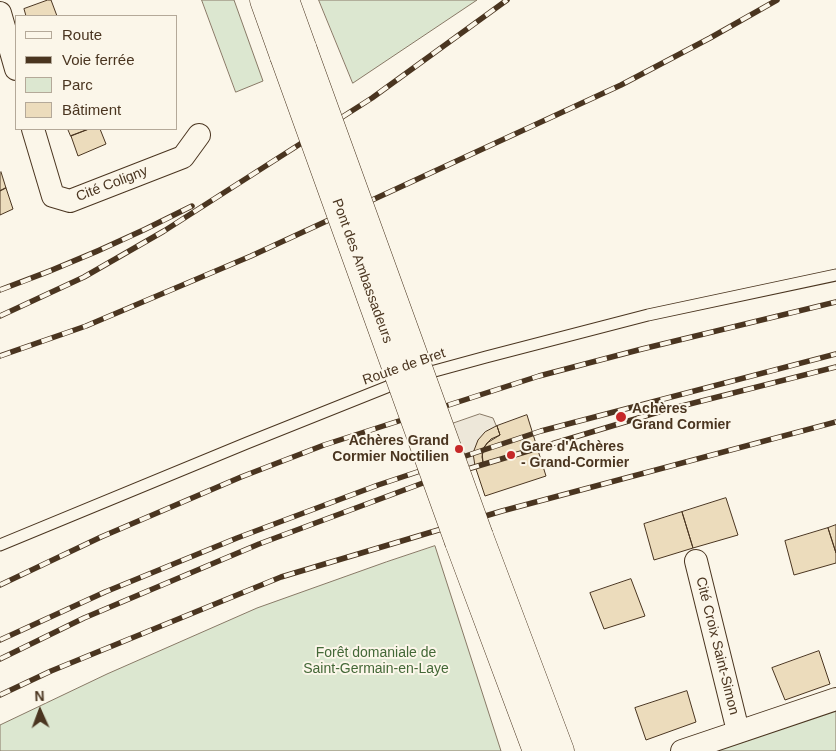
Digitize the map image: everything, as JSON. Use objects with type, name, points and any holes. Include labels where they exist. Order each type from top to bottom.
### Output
[{"type":"main road","name":"Pont des Ambassadeurs","points":[[264,0],[294,53],[469,539]]},
{"type":"main road","name":"Pont des Ambassadeurs","points":[[285,0],[294,53]]},
{"type":"main road","points":[[469,539],[537,751]]},
{"type":"main road","points":[[469,539],[560,751]]},
{"type":"street","points":[[0,13],[15,66]]},
{"type":"street","name":"Cité Coligny","points":[[34,130],[53,196],[70,201],[182,157],[199,135]]},
{"type":"street","name":"Cité Croix Saint-Simon","points":[[696,561],[738,731]]},
{"type":"street","name":"Cité Croix Saint-Simon","points":[[682,751],[836,699]]},
{"type":"lane","name":"Route de Bret","points":[[0,545],[219,454],[402,381],[648,315],[836,275]]},
{"type":"green space","points":[[202,0],[234,0],[263,81],[236,92]]},
{"type":"green space","points":[[319,0],[477,0],[353,83]]},
{"type":"green space","name":"Forêt domaniale de Saint-Germain-en-Laye","points":[[435,546],[501,751],[0,751],[0,725],[107,674],[257,608]]},
{"type":"green space","points":[[836,694],[836,751],[684,751]]},
{"type":"shaded area","points":[[480,414],[493,418],[498,430],[484,447],[483,462],[462,470],[446,426]]},
{"type":"building","points":[[51,0],[57,15],[26,15],[24,9]]},
{"type":"building","points":[[68,130],[86,130],[71,136]]},
{"type":"building","points":[[86,130],[100,130],[106,144],[78,156],[71,136]]},
{"type":"building","points":[[0,173],[6,188],[0,191]]},
{"type":"building","points":[[6,188],[13,209],[0,215],[0,191]]},
{"type":"building","name":"Gare d'Achères - Grand-Cormier","points":[[527,415],[546,476],[485,496],[475,466],[483,462],[484,447],[491,439],[500,435],[497,426]]},
{"type":"building","points":[[497,426],[500,435],[487,443],[482,452],[483,462],[475,466],[473,453],[478,440],[485,432]]},
{"type":"building","points":[[726,498],[738,535],[693,548],[682,512]]},
{"type":"building","points":[[682,512],[693,548],[654,560],[644,524]]},
{"type":"building","points":[[836,525],[836,553],[828,528]]},
{"type":"building","points":[[828,528],[836,553],[836,563],[794,575],[785,541]]},
{"type":"building","points":[[631,579],[645,616],[604,629],[590,593]]},
{"type":"building","points":[[819,651],[830,684],[785,700],[772,668]]},
{"type":"building","points":[[687,691],[696,722],[646,740],[635,708]]},
{"type":"railway","points":[[0,316],[84,277],[164,231],[372,98],[507,0]]},
{"type":"railway","points":[[0,356],[86,326],[251,256],[621,85],[777,0]]},
{"type":"railway","points":[[0,290],[98,251],[192,206]]},
{"type":"railway","points":[[0,585],[101,537],[241,477],[324,445],[539,376],[836,302]]},
{"type":"railway","points":[[0,640],[105,592],[237,538],[378,485],[541,431],[836,354]]},
{"type":"railway","points":[[0,659],[84,618],[259,544],[431,480],[662,411],[836,367]]},
{"type":"railway","points":[[0,695],[51,671],[281,577],[502,511],[836,422]]},
{"type":"place","name":"Achères Grand Cormier","points":[[621,417]]},
{"type":"place","name":"Achères Grand Cormier Noctilien","points":[[459,449]]},
{"type":"place","name":"Gare d'Achères - Grand-Cormier","points":[[511,455]]}]
